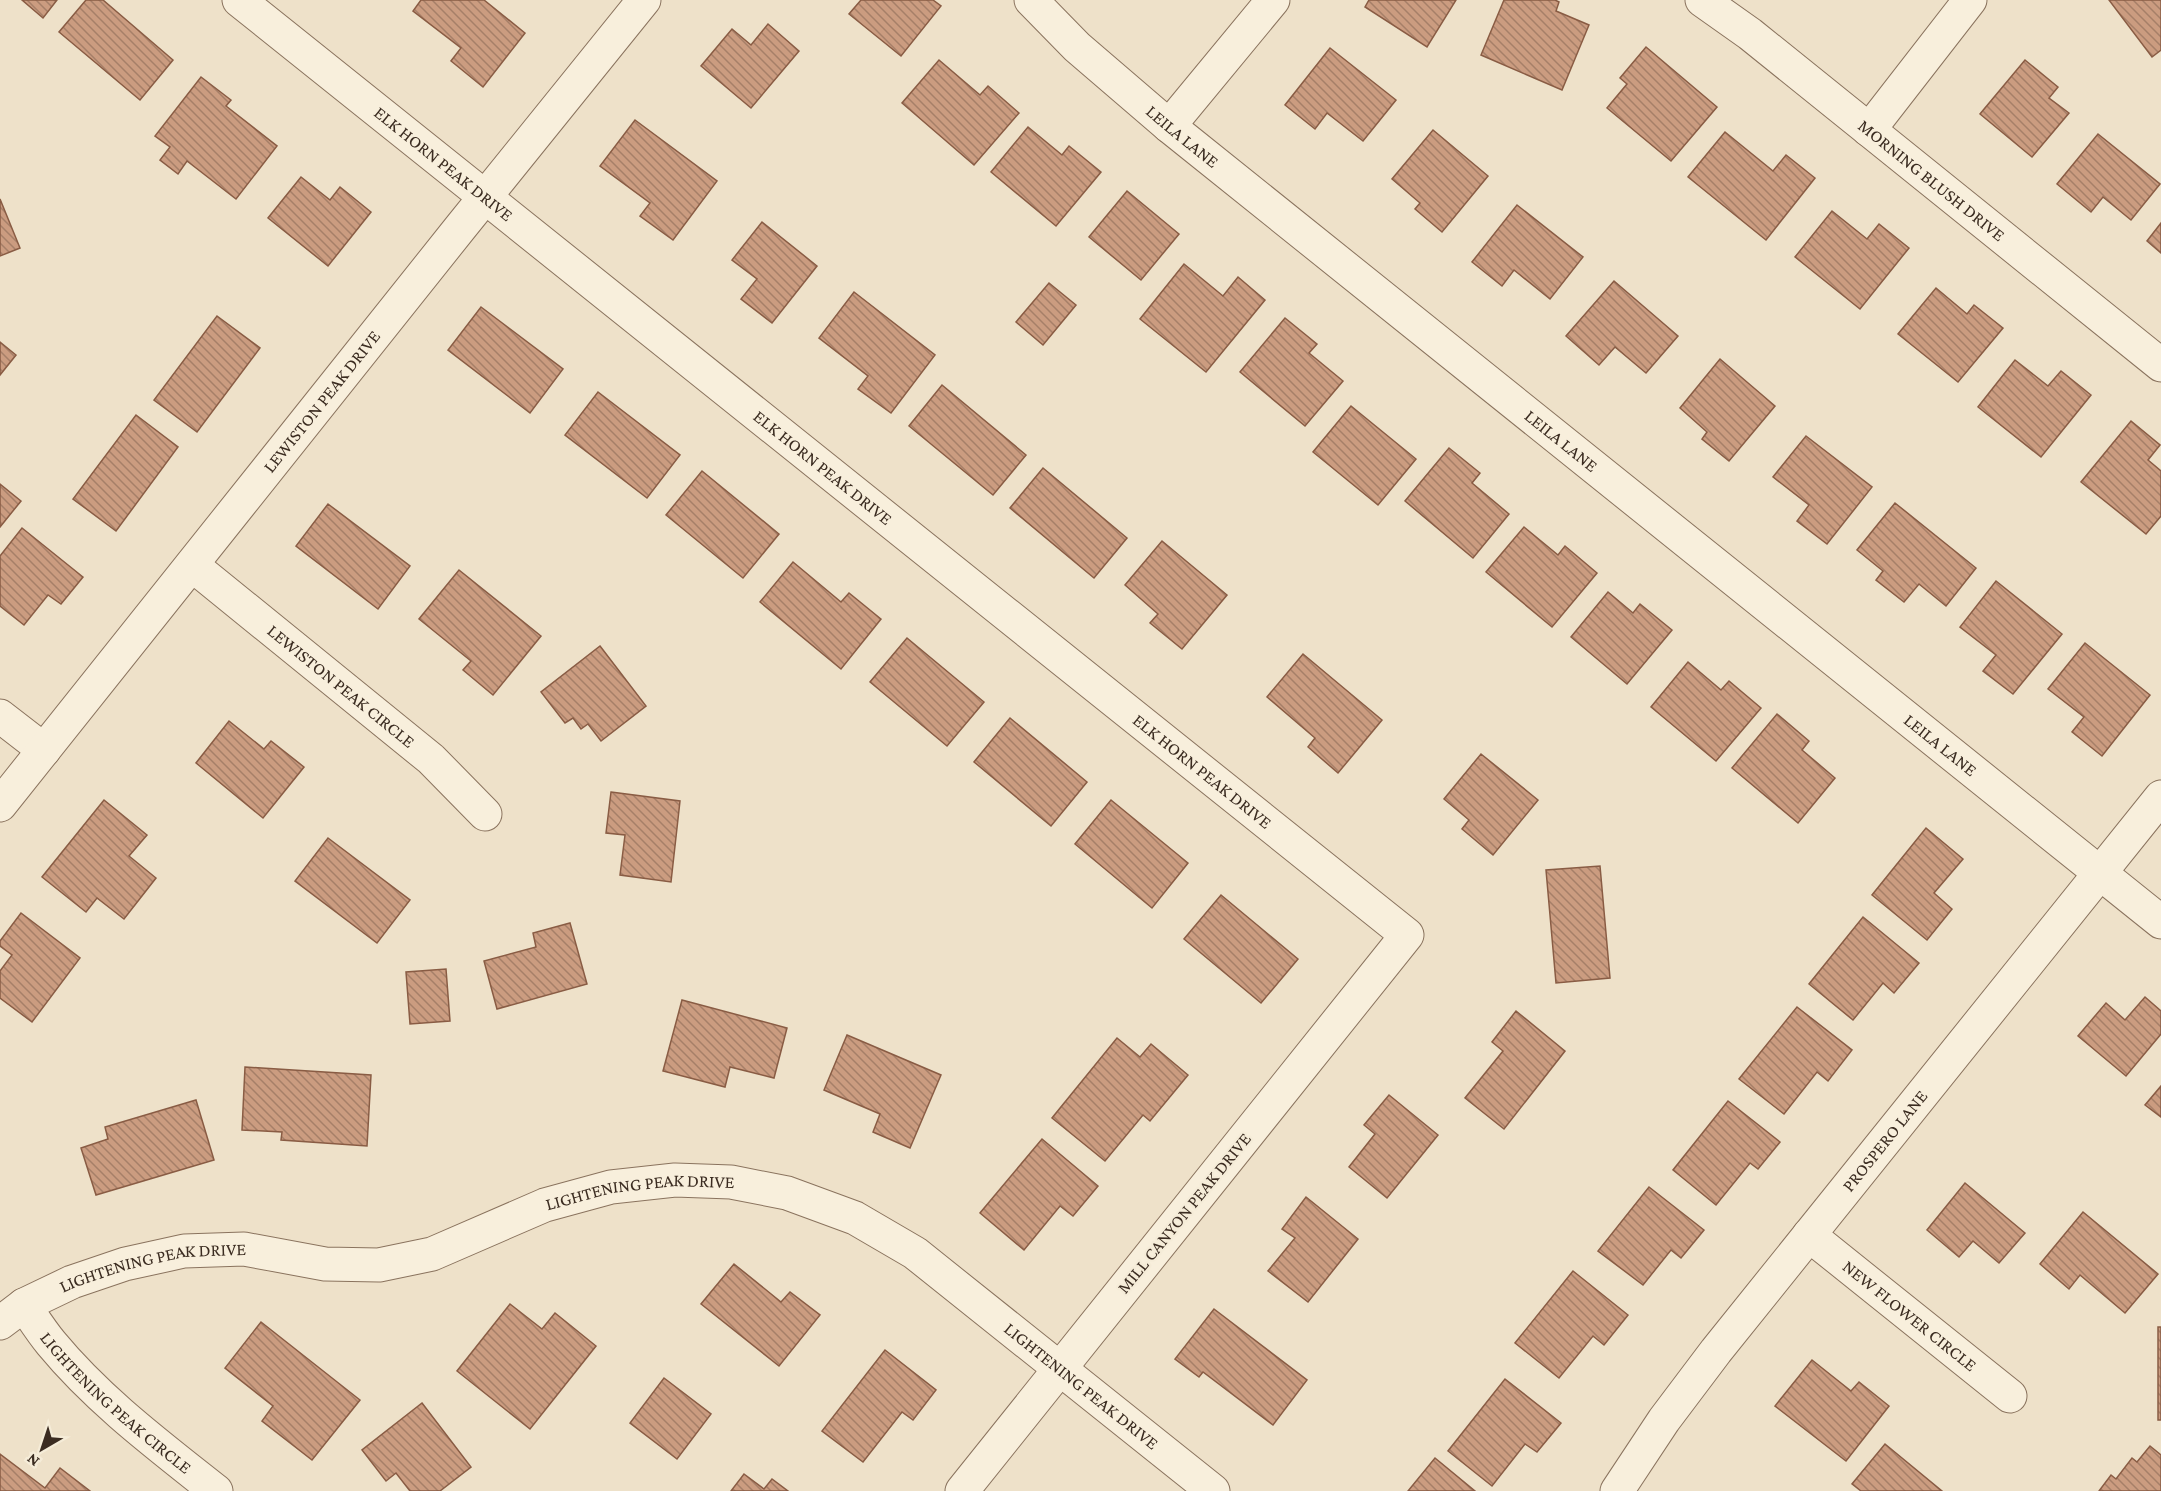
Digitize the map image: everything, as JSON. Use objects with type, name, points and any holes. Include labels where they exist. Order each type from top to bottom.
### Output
[{"type":"street","name":"ELK HORN PEAK DRIVE","points":[[239,0],[1407,935]]},
{"type":"street","name":"LEWISTON PEAK DRIVE","points":[[0,805],[644,0]]},
{"type":"street","name":"LEILA LANE","points":[[1031,0],[1077,47],[1169,126],[2161,922]]},
{"type":"street","points":[[1169,126],[1273,0]]},
{"type":"street","name":"MORNING BLUSH DRIVE","points":[[1702,0],[1750,34],[2161,365]]},
{"type":"street","points":[[1869,130],[1970,0]]},
{"type":"street","name":"LEWISTON PEAK CIRCLE","points":[[192,565],[431,759],[485,814]]},
{"type":"street","points":[[0,716],[44,750]]},
{"type":"street","name":"PROSPERO LANE","points":[[1617,1491],[1664,1420],[1716,1351],[2161,796]]},
{"type":"street","name":"MILL CANYON PEAK DRIVE","points":[[962,1491],[1407,935]]},
{"type":"street","name":"LIGHTENING PEAK DRIVE","points":[[12,1314],[72,1282],[125,1264],[184,1251],[244,1249],[325,1264],[379,1265],[432,1254],[545,1204],[611,1187],[675,1180],[731,1182],[787,1194],[855,1218],[915,1253],[1213,1491]]},
{"type":"street","name":"NEW FLOWER CIRCLE","points":[[1809,1235],[2010,1396]]},
{"type":"street","name":"LIGHTENING PEAK CIRCLE","points":[[12,1314],[51,1343],[90,1385],[134,1426],[216,1491]]},
{"type":"building","points":[[22,0],[57,0],[43,18]]},
{"type":"building","points":[[86,0],[103,0],[173,60],[140,100],[59,32]]},
{"type":"building","points":[[421,0],[484,0],[525,33],[483,87],[451,61],[461,48],[413,11]]},
{"type":"building","points":[[861,0],[933,0],[941,6],[901,56],[849,14]]},
{"type":"building","points":[[1369,0],[1456,0],[1427,47],[1365,7]]},
{"type":"building","points":[[1504,0],[1555,0],[1559,2],[1556,11],[1589,25],[1562,90],[1481,55]]},
{"type":"building","points":[[2109,0],[2161,0],[2161,50],[2152,57]]},
{"type":"building","points":[[768,24],[799,51],[751,108],[701,66],[732,29],[751,45]]},
{"type":"building","points":[[1646,47],[1717,107],[1671,161],[1607,108],[1627,84],[1620,78]]},
{"type":"building","points":[[1330,48],[1396,100],[1363,141],[1327,113],[1315,129],[1285,105]]},
{"type":"building","points":[[939,60],[980,95],[988,86],[1019,113],[974,165],[902,103]]},
{"type":"building","points":[[2025,60],[2058,87],[2049,98],[2069,113],[2032,157],[1980,114]]},
{"type":"building","points":[[201,77],[231,100],[226,106],[277,146],[236,199],[187,161],[178,174],[160,160],[170,147],[155,136]]},
{"type":"building","points":[[635,120],[717,181],[673,240],[640,216],[650,203],[600,166]]},
{"type":"building","points":[[1028,127],[1062,155],[1069,146],[1101,172],[1056,226],[991,172]]},
{"type":"building","points":[[1433,130],[1488,176],[1442,232],[1415,209],[1420,203],[1392,179]]},
{"type":"building","points":[[1725,132],[1773,171],[1786,155],[1815,178],[1766,240],[1688,177]]},
{"type":"building","points":[[2098,134],[2160,184],[2131,220],[2103,197],[2091,212],[2057,184]]},
{"type":"building","points":[[301,177],[330,200],[340,187],[371,212],[328,266],[268,218]]},
{"type":"building","points":[[1127,191],[1179,234],[1141,280],[1089,237]]},
{"type":"building","points":[[0,199],[20,248],[0,256]]},
{"type":"building","points":[[1517,205],[1583,257],[1550,299],[1514,270],[1502,286],[1472,262]]},
{"type":"building","points":[[1832,211],[1867,239],[1879,224],[1909,248],[1860,309],[1795,257]]},
{"type":"building","points":[[762,222],[817,266],[772,323],[741,299],[757,279],[732,260]]},
{"type":"building","points":[[2161,223],[2161,253],[2147,241]]},
{"type":"building","points":[[1184,264],[1223,296],[1238,277],[1265,300],[1206,372],[1140,319]]},
{"type":"building","points":[[1614,281],[1678,336],[1646,373],[1615,347],[1599,365],[1566,336]]},
{"type":"building","points":[[1049,283],[1076,305],[1043,345],[1016,322]]},
{"type":"building","points":[[1936,288],[1967,314],[1974,305],[2003,328],[1958,382],[1898,334]]},
{"type":"building","points":[[854,292],[935,355],[891,413],[858,389],[868,376],[819,338]]},
{"type":"building","points":[[481,307],[563,369],[530,413],[448,350]]},
{"type":"building","points":[[217,316],[260,348],[197,432],[154,400]]},
{"type":"building","points":[[1285,318],[1317,344],[1309,353],[1343,381],[1305,426],[1240,372]]},
{"type":"building","points":[[0,342],[16,355],[0,375]]},
{"type":"building","points":[[1720,359],[1775,406],[1729,461],[1702,439],[1707,432],[1680,408]]},
{"type":"building","points":[[2015,360],[2048,386],[2061,371],[2091,395],[2041,457],[1978,407]]},
{"type":"building","points":[[942,385],[1026,455],[993,495],[909,426]]},
{"type":"building","points":[[598,392],[680,455],[647,498],[565,435]]},
{"type":"building","points":[[1351,406],[1416,459],[1378,505],[1313,452]]},
{"type":"building","points":[[136,415],[178,447],[116,531],[73,499]]},
{"type":"building","points":[[2131,421],[2160,445],[2148,460],[2161,471],[2161,516],[2146,534],[2081,482]]},
{"type":"building","points":[[1806,436],[1872,487],[1827,544],[1797,521],[1809,505],[1773,477]]},
{"type":"building","points":[[1449,448],[1480,473],[1472,483],[1509,514],[1473,558],[1405,501]]},
{"type":"building","points":[[1043,468],[1127,538],[1094,578],[1010,508]]},
{"type":"building","points":[[702,471],[779,534],[743,578],[666,515]]},
{"type":"building","points":[[0,484],[21,501],[0,527]]},
{"type":"building","points":[[1895,503],[1976,568],[1946,606],[1919,584],[1904,602],[1876,580],[1883,571],[1857,550]]},
{"type":"building","points":[[328,504],[410,566],[378,609],[296,546]]},
{"type":"building","points":[[1524,527],[1558,555],[1565,546],[1597,573],[1552,627],[1486,572]]},
{"type":"building","points":[[22,528],[83,577],[61,604],[48,595],[24,625],[0,606],[0,556]]},
{"type":"building","points":[[1162,541],[1227,595],[1182,649],[1150,623],[1158,614],[1125,585]]},
{"type":"building","points":[[793,562],[841,602],[849,593],[881,619],[841,669],[760,602]]},
{"type":"building","points":[[459,570],[541,636],[493,695],[463,670],[471,661],[419,619]]},
{"type":"building","points":[[1996,581],[2062,634],[2013,694],[1983,671],[1996,655],[1960,627]]},
{"type":"building","points":[[1608,592],[1633,613],[1640,604],[1672,630],[1627,684],[1571,637]]},
{"type":"building","points":[[907,638],[984,702],[947,746],[870,682]]},
{"type":"building","points":[[2085,643],[2150,695],[2102,756],[2072,732],[2084,717],[2048,689]]},
{"type":"building","points":[[600,646],[646,706],[601,741],[588,724],[581,729],[573,718],[565,723],[541,692]]},
{"type":"building","points":[[1303,654],[1382,720],[1338,773],[1308,747],[1315,738],[1267,697]]},
{"type":"building","points":[[1688,662],[1721,690],[1729,681],[1761,708],[1716,761],[1651,707]]},
{"type":"building","points":[[1777,714],[1809,741],[1802,750],[1835,778],[1798,823],[1732,768]]},
{"type":"building","points":[[1010,718],[1087,782],[1051,826],[974,762]]},
{"type":"building","points":[[229,721],[264,749],[271,741],[304,767],[263,818],[196,763]]},
{"type":"building","points":[[1481,754],[1538,800],[1493,855],[1462,829],[1469,820],[1444,799]]},
{"type":"building","points":[[611,792],[680,801],[671,882],[620,875],[625,835],[606,833]]},
{"type":"building","points":[[104,800],[147,835],[129,856],[156,878],[124,919],[97,898],[86,912],[42,877]]},
{"type":"building","points":[[1111,800],[1188,863],[1152,908],[1075,844]]},
{"type":"building","points":[[1926,828],[1963,859],[1934,893],[1952,909],[1927,940],[1872,895]]},
{"type":"building","points":[[328,838],[410,900],[377,943],[295,881]]},
{"type":"building","points":[[1600,866],[1610,978],[1556,983],[1546,870]]},
{"type":"building","points":[[1221,895],[1298,959],[1261,1003],[1184,939]]},
{"type":"building","points":[[21,913],[80,958],[32,1022],[0,998],[0,971],[12,955],[0,946],[0,941]]},
{"type":"building","points":[[1863,917],[1919,963],[1894,993],[1883,983],[1853,1020],[1809,984]]},
{"type":"building","points":[[570,923],[587,984],[497,1009],[484,961],[536,947],[533,933]]},
{"type":"building","points":[[446,969],[450,1021],[410,1024],[406,972]]},
{"type":"building","points":[[2145,997],[2161,1011],[2161,1034],[2126,1076],[2078,1036],[2106,1003],[2125,1020]]},
{"type":"building","points":[[682,1000],[787,1028],[774,1078],[730,1067],[725,1087],[663,1071]]},
{"type":"building","points":[[1797,1007],[1852,1050],[1828,1081],[1817,1072],[1784,1114],[1739,1079]]},
{"type":"building","points":[[1516,1011],[1565,1051],[1504,1129],[1465,1098],[1503,1051],[1492,1042]]},
{"type":"building","points":[[847,1035],[941,1075],[910,1148],[873,1132],[880,1114],[824,1090]]},
{"type":"building","points":[[1117,1038],[1140,1057],[1151,1044],[1188,1075],[1150,1121],[1143,1115],[1105,1161],[1052,1118]]},
{"type":"building","points":[[245,1067],[371,1075],[367,1146],[281,1140],[282,1132],[242,1130]]},
{"type":"building","points":[[2161,1086],[2161,1117],[2145,1105]]},
{"type":"building","points":[[1389,1095],[1438,1135],[1387,1198],[1349,1167],[1375,1134],[1364,1125]]},
{"type":"building","points":[[196,1100],[214,1160],[96,1195],[81,1148],[108,1139],[105,1127]]},
{"type":"building","points":[[1728,1101],[1780,1142],[1758,1169],[1750,1163],[1716,1205],[1673,1170]]},
{"type":"building","points":[[1042,1139],[1098,1186],[1073,1216],[1060,1206],[1024,1250],[980,1213]]},
{"type":"building","points":[[1965,1183],[2025,1233],[1999,1263],[1973,1241],[1959,1257],[1927,1230]]},
{"type":"building","points":[[1649,1187],[1704,1230],[1681,1258],[1671,1250],[1643,1285],[1598,1251]]},
{"type":"building","points":[[1306,1197],[1358,1239],[1308,1302],[1268,1271],[1295,1238],[1282,1229]]},
{"type":"building","points":[[2083,1212],[2158,1274],[2125,1313],[2080,1275],[2069,1289],[2040,1264]]},
{"type":"building","points":[[734,1264],[781,1302],[790,1292],[820,1315],[779,1366],[701,1304]]},
{"type":"building","points":[[1573,1271],[1628,1315],[1604,1345],[1593,1336],[1559,1378],[1515,1343]]},
{"type":"building","points":[[510,1304],[542,1329],[555,1313],[596,1346],[530,1429],[457,1371]]},
{"type":"building","points":[[1214,1309],[1307,1380],[1273,1425],[1203,1372],[1199,1377],[1175,1359]]},
{"type":"building","points":[[261,1322],[360,1400],[312,1460],[262,1421],[273,1406],[225,1368]]},
{"type":"building","points":[[2158,1327],[2161,1327],[2161,1420],[2158,1420]]},
{"type":"building","points":[[885,1350],[936,1390],[913,1420],[902,1412],[863,1462],[822,1431]]},
{"type":"building","points":[[1812,1360],[1851,1391],[1859,1382],[1889,1406],[1846,1461],[1775,1406]]},
{"type":"building","points":[[664,1378],[711,1414],[677,1459],[630,1423]]},
{"type":"building","points":[[1505,1379],[1561,1423],[1537,1452],[1525,1444],[1492,1486],[1448,1451]]},
{"type":"building","points":[[422,1403],[471,1467],[440,1491],[410,1491],[396,1473],[386,1481],[362,1450]]},
{"type":"building","points":[[1885,1444],[1942,1491],[1861,1491],[1852,1484]]},
{"type":"building","points":[[2150,1446],[2161,1455],[2161,1491],[2099,1491],[2111,1475],[2116,1479],[2132,1458],[2137,1462]]},
{"type":"building","points":[[0,1454],[45,1488],[60,1468],[90,1491],[0,1491]]},
{"type":"building","points":[[1435,1458],[1475,1491],[1408,1491]]},
{"type":"building","points":[[744,1474],[764,1489],[772,1479],[788,1491],[731,1491]]}]
